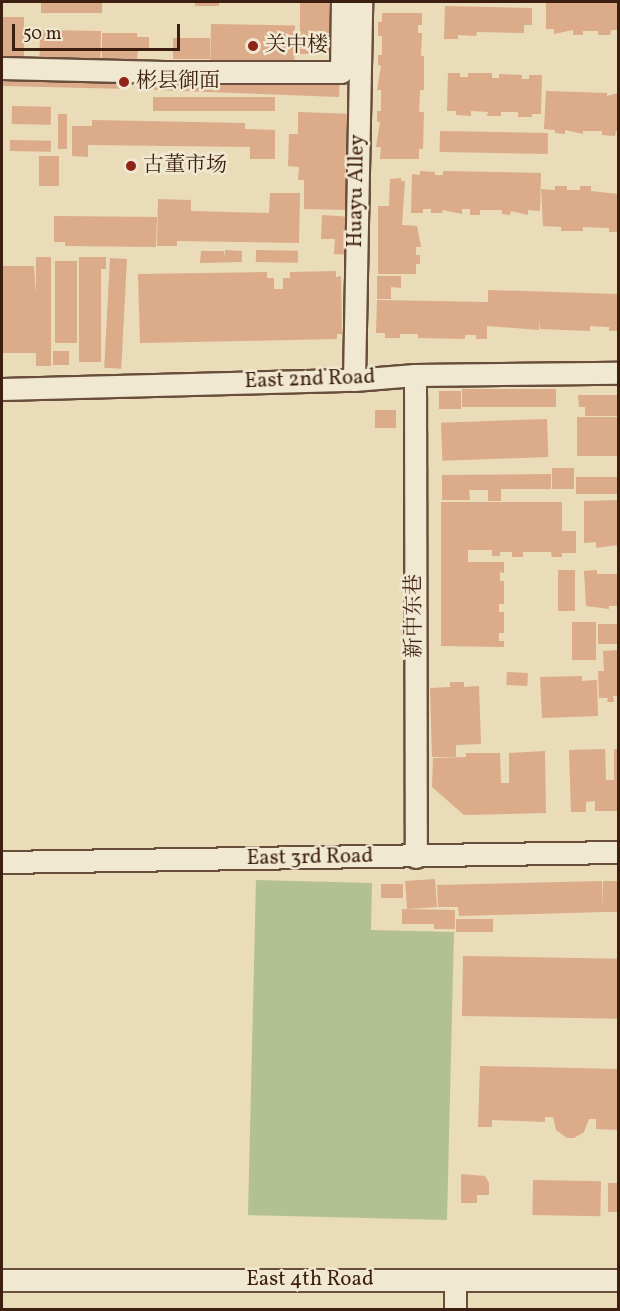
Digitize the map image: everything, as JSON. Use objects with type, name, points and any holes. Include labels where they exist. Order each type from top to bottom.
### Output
[{"type":"street","points":[[2,68],[164,72],[341,72],[342,2]]},
{"type":"street","name":"Huayu Alley","points":[[354,380],[361,2]]},
{"type":"street","name":"East 2nd Road","points":[[2,389],[354,380],[415,375],[618,373]]},
{"type":"street","name":"新中东巷","points":[[415,375],[416,857]]},
{"type":"street","name":"East 3rd Road","points":[[2,862],[618,852]]},
{"type":"street","name":"East 4th Road","points":[[2,1280],[618,1280]]},
{"type":"street","points":[[455,1280],[455,1310]]},
{"type":"green space","points":[[256,880],[372,883],[371,930],[454,932],[447,1220],[248,1215]]},
{"type":"building","points":[[41,2],[102,2],[102,13],[41,13]]},
{"type":"building","points":[[195,2],[219,2],[219,6],[195,6]]},
{"type":"building","points":[[300,2],[332,2],[332,54],[300,54]]},
{"type":"building","points":[[546,2],[618,2],[618,30],[611,30],[610,35],[598,35],[598,31],[583,31],[583,35],[573,35],[573,30],[554,34],[554,29],[546,29]]},
{"type":"building","points":[[445,6],[532,8],[532,25],[524,25],[524,33],[477,32],[476,36],[458,35],[458,39],[444,39]]},
{"type":"building","points":[[382,13],[422,13],[422,25],[418,25],[418,33],[422,33],[421,56],[424,56],[424,90],[420,90],[419,112],[424,112],[423,149],[419,149],[419,159],[380,159],[381,147],[376,147],[380,122],[377,122],[377,111],[381,111],[381,90],[377,90],[381,66],[378,65],[378,55],[382,55],[382,36],[378,36],[378,22],[382,22]]},
{"type":"building","points":[[2,17],[24,17],[24,65],[2,65]]},
{"type":"building","name":"关中楼","points":[[211,24],[295,25],[294,67],[210,66]]},
{"type":"building","points":[[40,30],[101,31],[100,63],[39,62]]},
{"type":"building","points":[[102,33],[137,33],[137,37],[149,37],[149,50],[138,50],[137,60],[102,60]]},
{"type":"building","points":[[173,38],[210,38],[210,59],[173,59]]},
{"type":"building","points":[[2,73],[340,75],[339,97],[154,90],[155,82],[130,82],[129,89],[2,86]]},
{"type":"building","points":[[448,73],[460,73],[460,77],[468,77],[468,73],[492,73],[492,78],[499,78],[499,74],[522,75],[522,79],[529,79],[529,75],[542,75],[541,114],[532,114],[532,117],[518,117],[518,112],[501,112],[501,116],[487,116],[488,112],[471,111],[471,116],[456,115],[456,111],[447,111]]},
{"type":"building","points":[[546,91],[607,93],[607,96],[618,93],[618,131],[615,136],[602,135],[602,131],[583,131],[583,134],[565,130],[565,134],[544,129]]},
{"type":"building","points":[[153,97],[275,97],[275,111],[153,111]]},
{"type":"building","points":[[12,106],[51,107],[51,125],[12,124]]},
{"type":"building","points":[[298,112],[354,114],[351,210],[304,209],[304,180],[298,180],[299,167],[288,166],[289,134],[298,134]]},
{"type":"building","points":[[58,114],[67,114],[67,149],[58,149]]},
{"type":"building","points":[[92,120],[245,123],[245,129],[275,130],[275,159],[250,159],[250,147],[88,145],[88,157],[72,156],[72,126],[92,126]]},
{"type":"building","points":[[440,131],[548,133],[548,154],[440,152]]},
{"type":"building","points":[[10,140],[51,141],[51,152],[10,151]]},
{"type":"building","points":[[39,156],[59,156],[59,186],[39,186]]},
{"type":"building","points":[[420,171],[435,172],[435,175],[443,175],[443,171],[541,173],[540,211],[528,210],[528,215],[511,211],[510,215],[502,214],[502,210],[480,210],[480,215],[470,215],[470,209],[462,209],[462,214],[443,210],[442,213],[431,213],[431,209],[423,209],[423,213],[411,213],[412,174],[420,175]]},
{"type":"building","points":[[401,178],[401,181],[405,181],[402,225],[417,226],[421,247],[416,247],[416,255],[420,255],[420,264],[416,264],[416,274],[378,274],[378,206],[389,206],[390,179]]},
{"type":"building","points":[[555,186],[567,186],[567,190],[580,190],[580,186],[591,186],[591,191],[618,194],[618,232],[609,232],[609,228],[583,227],[583,231],[561,231],[561,227],[543,226],[541,189],[555,190]]},
{"type":"building","points":[[270,193],[300,193],[299,243],[177,241],[177,246],[157,246],[158,199],[191,200],[191,211],[269,213]]},
{"type":"building","points":[[322,215],[352,217],[350,255],[334,254],[335,239],[321,239]]},
{"type":"building","points":[[54,216],[157,217],[156,247],[65,246],[65,242],[54,242]]},
{"type":"building","points":[[225,250],[242,251],[242,262],[200,263],[201,251],[224,251],[225,258]]},
{"type":"building","points":[[256,250],[298,251],[298,263],[256,262]]},
{"type":"building","points":[[36,257],[51,257],[51,366],[36,366],[36,353],[2,353],[2,266],[34,266],[36,294]]},
{"type":"building","points":[[79,257],[106,257],[106,269],[101,269],[101,362],[79,362]]},
{"type":"building","points":[[110,258],[127,259],[121,369],[104,368]]},
{"type":"building","points":[[55,261],[77,261],[77,343],[55,343]]},
{"type":"building","points":[[336,271],[336,277],[341,276],[342,334],[337,334],[337,339],[140,343],[138,274],[267,272],[267,278],[274,278],[274,289],[283,289],[283,278],[290,278],[290,272]]},
{"type":"building","points":[[377,276],[401,276],[401,288],[391,287],[391,299],[377,299]]},
{"type":"building","points":[[488,290],[618,294],[618,331],[609,331],[609,327],[590,326],[590,331],[540,329],[539,320],[539,330],[487,326],[487,339],[476,339],[476,335],[465,335],[465,339],[418,338],[418,334],[400,334],[400,338],[385,338],[385,333],[376,333],[377,300],[488,302]]},
{"type":"building","points":[[53,351],[69,351],[69,365],[53,365]]},
{"type":"building","points":[[462,389],[556,389],[556,407],[462,407]]},
{"type":"building","points":[[439,391],[461,391],[461,409],[439,409]]},
{"type":"building","points":[[578,395],[618,395],[618,416],[585,416],[585,407],[579,407]]},
{"type":"building","points":[[375,410],[396,410],[396,428],[375,428]]},
{"type":"building","points":[[577,417],[618,417],[618,456],[577,456]]},
{"type":"building","points":[[547,419],[548,457],[442,461],[441,423]]},
{"type":"building","points":[[552,468],[574,468],[574,489],[552,489]]},
{"type":"building","points":[[551,474],[551,489],[501,489],[501,501],[488,501],[488,490],[469,490],[470,500],[442,500],[442,475]]},
{"type":"building","points":[[576,477],[618,477],[618,494],[576,494]]},
{"type":"building","points":[[618,500],[618,545],[596,548],[596,542],[584,543],[584,501]]},
{"type":"building","points":[[441,502],[562,502],[562,531],[576,531],[576,553],[562,553],[562,557],[552,557],[551,552],[523,552],[523,557],[512,557],[512,552],[500,552],[500,556],[492,556],[492,550],[468,550],[468,562],[504,562],[504,573],[500,572],[500,581],[504,581],[504,604],[499,604],[499,612],[504,612],[504,633],[499,633],[499,641],[504,641],[504,647],[441,646]]},
{"type":"building","points":[[558,570],[575,570],[575,611],[558,611]]},
{"type":"building","points":[[597,570],[597,574],[618,574],[618,606],[609,606],[609,609],[586,606],[584,571]]},
{"type":"building","points":[[572,622],[596,622],[596,660],[572,660]]},
{"type":"building","points":[[598,624],[618,624],[618,644],[598,644]]},
{"type":"building","points":[[618,650],[618,696],[613,696],[614,702],[607,702],[608,698],[599,698],[598,671],[604,671],[603,651]]},
{"type":"building","points":[[507,672],[528,673],[527,686],[506,685]]},
{"type":"building","points":[[582,676],[582,681],[597,680],[598,716],[542,718],[540,677]]},
{"type":"building","points":[[450,682],[464,682],[464,687],[479,686],[481,744],[456,745],[456,757],[432,757],[430,688],[450,687]]},
{"type":"building","points":[[605,749],[606,780],[614,780],[614,749],[618,749],[618,811],[595,811],[595,801],[586,802],[586,812],[571,812],[569,750]]},
{"type":"building","points":[[545,751],[546,813],[464,815],[432,787],[433,758],[466,757],[466,753],[500,753],[501,783],[509,783],[509,753]]},
{"type":"building","points":[[435,879],[437,907],[407,909],[405,881]]},
{"type":"building","points":[[602,881],[603,912],[459,916],[458,907],[438,907],[437,885]]},
{"type":"building","points":[[603,881],[618,881],[618,912],[603,912]]},
{"type":"building","points":[[381,884],[403,884],[403,898],[381,898]]},
{"type":"building","points":[[402,909],[455,910],[455,929],[434,929],[434,924],[402,924]]},
{"type":"building","points":[[456,919],[493,919],[493,932],[456,932]]},
{"type":"building","points":[[463,956],[618,959],[617,1019],[462,1016]]},
{"type":"building","points":[[480,1066],[618,1069],[618,1130],[596,1129],[596,1119],[589,1119],[584,1132],[574,1138],[567,1138],[556,1130],[553,1117],[545,1117],[545,1122],[492,1120],[492,1127],[478,1127]]},
{"type":"building","points":[[461,1174],[485,1176],[489,1183],[489,1195],[477,1195],[477,1203],[461,1203]]},
{"type":"building","points":[[533,1180],[601,1181],[600,1216],[532,1215]]},
{"type":"building","points":[[608,1183],[618,1183],[618,1212],[608,1212]]},
{"type":"place","name":"关中楼","points":[[253,46]]},
{"type":"place","name":"彬县御面","points":[[124,82]]},
{"type":"place","name":"古董市场","points":[[131,166]]}]
